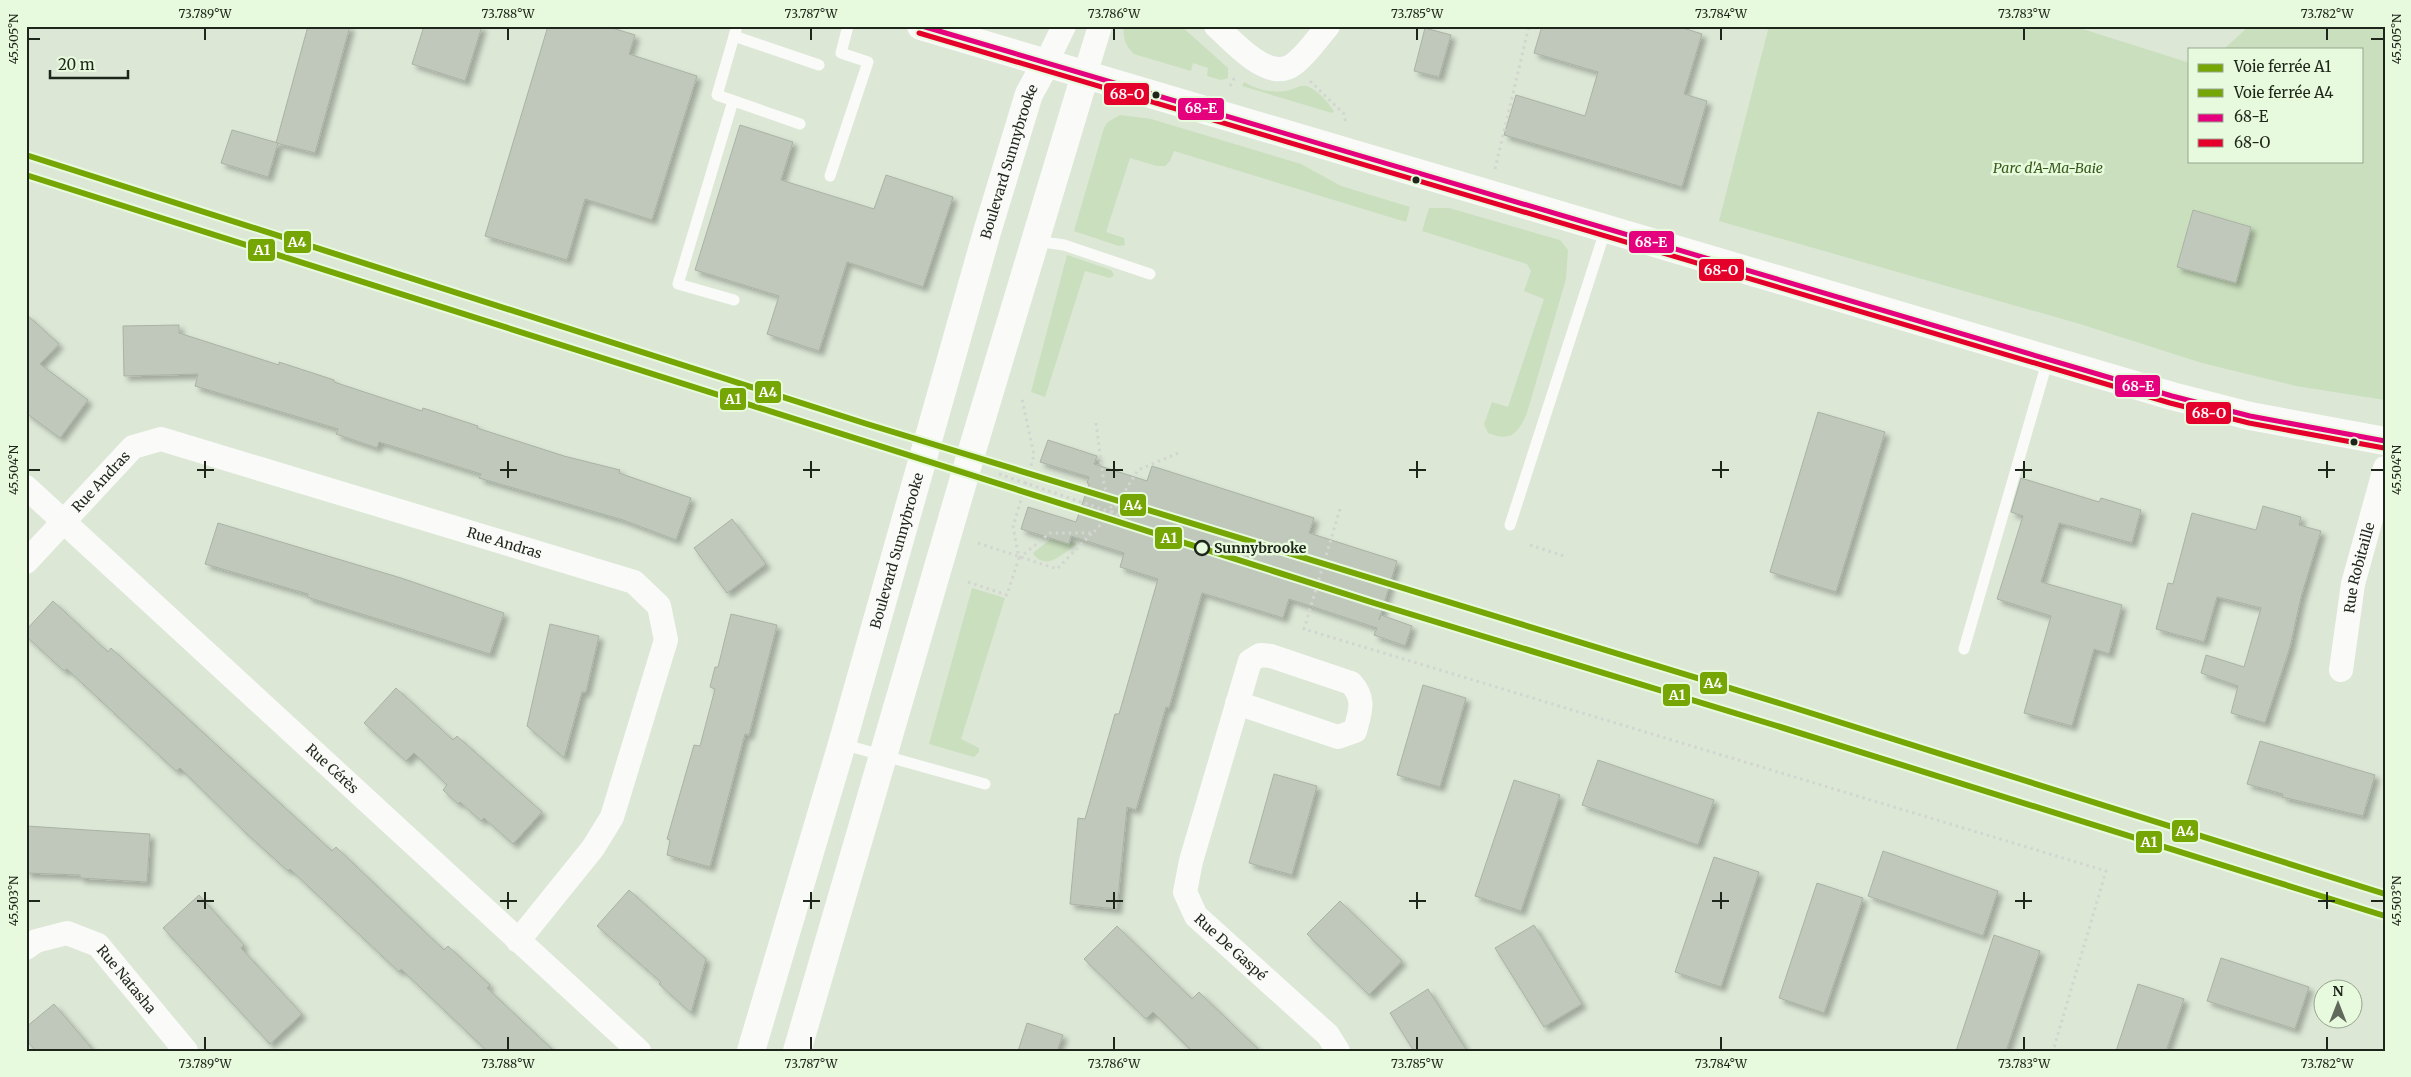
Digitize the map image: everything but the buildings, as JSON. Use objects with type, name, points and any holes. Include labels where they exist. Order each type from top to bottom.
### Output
[{"type":"street","points":[[921,26],[2172,396],[2242,414],[2385,441]]},
{"type":"street","name":"Boulevard Sunnybrooke","points":[[751,1051],[842,744],[992,213],[1029,94],[1064,26]]},
{"type":"street","points":[[797,1051],[1100,26]]},
{"type":"street","points":[[1216,26],[1250,57],[1270,68],[1293,65],[1328,26]]},
{"type":"street","name":"Rue Andras","points":[[26,562],[65,523],[133,447],[161,439],[634,582],[659,606],[666,640],[612,817],[593,848],[518,941]]},
{"type":"street","name":"Rue Robitaille","points":[[2341,670],[2353,584],[2385,468]]},
{"type":"street","name":"Rue Cérès","points":[[26,487],[639,1051]]},
{"type":"street","name":"Rue De Gaspé","points":[[1238,703],[1338,737],[1355,731],[1361,704],[1360,692],[1351,683],[1271,656],[1260,655],[1250,660],[1191,861],[1185,892],[1196,916],[1328,1035],[1338,1051]]},
{"type":"street","name":"Rue Natasha","points":[[26,948],[36,941],[67,933],[98,945],[186,1051]]},
{"type":"lane","points":[[830,176],[868,62],[841,53],[848,26]]},
{"type":"lane","points":[[800,124],[717,95],[736,31],[819,65]]},
{"type":"lane","points":[[733,101],[678,284],[734,300]]},
{"type":"lane","points":[[1510,525],[1606,228]]},
{"type":"lane","points":[[1036,241],[1064,245],[1150,274]]},
{"type":"lane","points":[[1964,649],[2048,359]]},
{"type":"lane","points":[[842,744],[985,784]]},
{"type":"path","points":[[1496,164],[1529,26]]},
{"type":"path","points":[[1230,86],[1239,73]]},
{"type":"path","points":[[1307,79],[1344,114],[1347,120]]},
{"type":"path","points":[[968,582],[1007,595],[1019,558],[1013,527],[1034,455],[1022,398]]},
{"type":"path","points":[[1096,423],[1104,484],[1112,512]]},
{"type":"path","points":[[978,543],[1057,569],[1112,512],[1138,470],[1181,452]]},
{"type":"path","points":[[999,474],[1128,518]]},
{"type":"path","points":[[1340,509],[1304,629],[2106,871],[2053,1051]]},
{"type":"path","points":[[1019,558],[1050,532],[1093,532]]},
{"type":"path","points":[[1530,546],[1568,557]]},
{"type":"green space","points":[[1124,26],[1181,26],[1228,68],[1228,78],[1221,80],[1207,76],[1208,68],[1193,63],[1191,71],[1134,54],[1125,41]]},
{"type":"green space","name":"Parc d'A-Ma-Baie","points":[[1769,26],[2073,26],[2188,62],[2188,162],[2364,162],[2364,48],[2225,48],[2249,26],[2385,26],[2385,400],[2296,386],[2202,363],[2080,324],[1719,221]]},
{"type":"green space","points":[[1244,82],[1260,89],[1272,91],[1292,90],[1301,86],[1309,87],[1321,95],[1334,111],[1332,113],[1242,86]]},
{"type":"green space","points":[[1120,115],[1151,119],[1301,164],[1341,186],[1410,207],[1406,222],[1174,151],[1170,161],[1165,166],[1157,166],[1130,158],[1106,232],[1124,238],[1125,245],[1119,246],[1074,231],[1104,128],[1108,122]]},
{"type":"green space","points":[[1429,208],[1449,208],[1560,240],[1568,250],[1566,279],[1527,413],[1517,431],[1508,436],[1496,436],[1488,433],[1484,424],[1492,402],[1508,407],[1544,299],[1524,291],[1531,271],[1527,264],[1422,231]]},
{"type":"green space","points":[[1067,255],[1111,270],[1114,275],[1110,278],[1085,271],[1045,397],[1031,392]]},
{"type":"green space","points":[[1062,537],[1077,544],[1061,556],[1050,561],[1039,559],[1034,555],[1033,553],[1052,538]]},
{"type":"green space","points":[[972,588],[1005,598],[961,739],[979,748],[979,752],[974,757],[929,744]]},
{"type":"rail line","name":"A4","points":[[26,155],[867,424],[1782,704],[2385,894]]},
{"type":"rail line","name":"A1","points":[[26,175],[1374,603],[1774,725],[2385,916]]},
{"type":"transit line","name":"68-E","points":[[922,26],[2172,396],[2250,416],[2385,441]]},
{"type":"transit line","name":"68-O","points":[[919,33],[2170,403],[2249,423],[2384,448]]},
{"type":"place","name":"Sunnybrooke","points":[[1202,548]]}]
